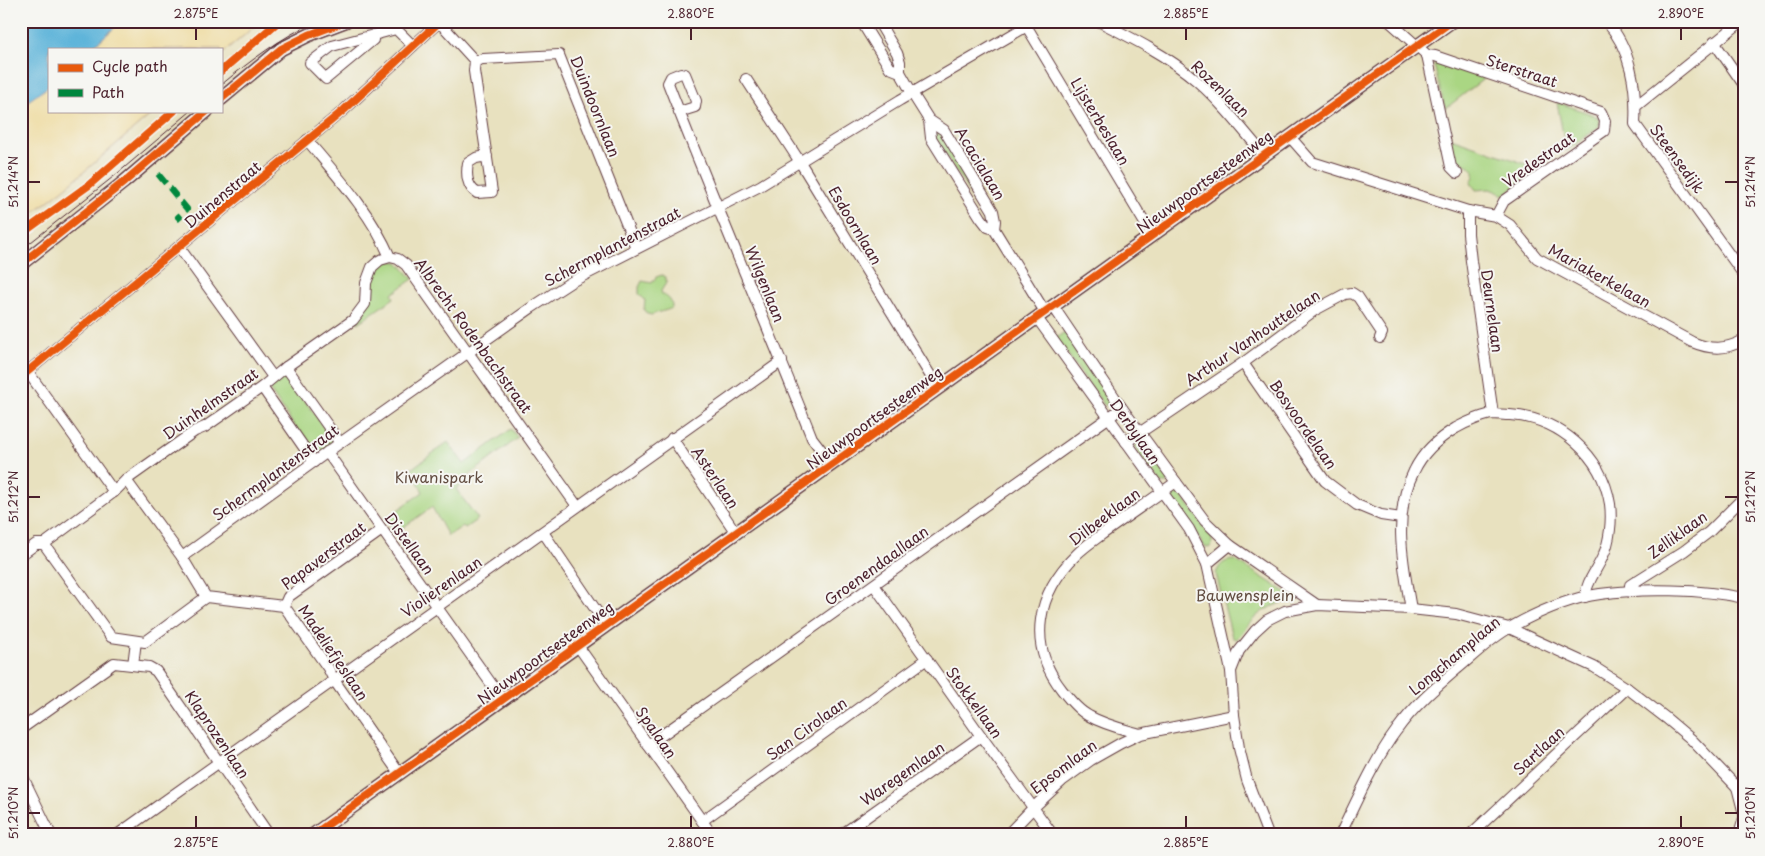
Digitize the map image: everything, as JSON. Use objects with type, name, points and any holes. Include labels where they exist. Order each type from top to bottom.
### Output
[{"type":"main road","points":[[222,98],[262,64],[287,46],[316,32],[346,21]]},
{"type":"main road","name":"Nieuwpoortsesteenweg","points":[[313,835],[1452,21]]},
{"type":"main road","points":[[21,264],[124,182],[206,112]]},
{"type":"street","name":"Acacialaan","points":[[861,21],[890,68],[900,72]]},
{"type":"street","name":"Acacialaan","points":[[878,21],[897,53],[900,62],[900,72],[912,93],[929,120],[944,130],[993,211],[994,229]]},
{"type":"street","name":"Rozenlaan","points":[[1098,21],[1166,58],[1196,80],[1222,105],[1264,155]]},
{"type":"street","name":"Sterstraat","points":[[1389,21],[1427,55],[1435,56],[1601,112],[1605,121],[1604,132]]},
{"type":"street","name":"Steensedijk","points":[[1606,21],[1614,30],[1624,50],[1632,79],[1636,106],[1635,124],[1744,275]]},
{"type":"street","points":[[1636,106],[1742,21]]},
{"type":"street","points":[[436,23],[443,26],[475,62],[474,71],[487,156]]},
{"type":"street","name":"Duinenstraat","points":[[24,375],[344,110],[436,23]]},
{"type":"street","name":"Schermplantenstraat","points":[[182,557],[327,452],[571,282],[718,208],[800,162],[1027,23]]},
{"type":"street","name":"Lijsterbeslaan","points":[[1027,23],[1152,235]]},
{"type":"street","points":[[373,35],[373,40],[326,79],[310,63],[332,46],[373,35],[396,29],[413,46]]},
{"type":"street","points":[[1714,42],[1744,84]]},
{"type":"street","name":"Duindoornlaan","points":[[475,62],[483,59],[559,54],[636,248]]},
{"type":"street","points":[[1427,55],[1451,167],[1457,173]]},
{"type":"street","name":"Esdoornlaan","points":[[746,79],[800,162],[938,388]]},
{"type":"street","name":"Wilgenlaan","points":[[680,112],[812,438],[832,464]]},
{"type":"street","name":"Acacialaan","points":[[929,120],[931,138],[980,218],[994,229],[1045,312]]},
{"type":"street","name":"Vredestraat","points":[[1496,216],[1504,201],[1604,132]]},
{"type":"street","name":"Mariakerkelaan","points":[[1290,137],[1312,162],[1468,211],[1496,216],[1510,225],[1537,258],[1692,342],[1704,347],[1718,349],[1726,348],[1744,340]]},
{"type":"street","name":"Albrecht Rodenbachstraat","points":[[308,140],[361,206],[377,230],[390,257],[398,259],[406,265],[577,506]]},
{"type":"street","name":"Deurnelaan","points":[[1468,211],[1471,261],[1493,414]]},
{"type":"street","points":[[179,247],[273,377]]},
{"type":"street","name":"Duinhelmstraat","points":[[21,555],[36,544],[44,544],[114,492],[126,480],[262,387],[286,366],[353,320],[365,304],[366,283],[372,267],[380,260],[390,257]]},
{"type":"street","name":"Arthur Vanhouttelaan","points":[[1126,442],[1243,363],[1315,310],[1345,294],[1352,293],[1358,297],[1382,333],[1380,338]]},
{"type":"street","name":"Derbylaan","points":[[1045,312],[1122,408],[1205,521],[1230,545]]},
{"type":"street","name":"Derbylaan","points":[[1045,312],[1109,417],[1189,529],[1207,564]]},
{"type":"street","name":"Violierenlaan","points":[[117,835],[544,532],[672,438],[782,362]]},
{"type":"street","name":"Bosvoordelaan","points":[[1243,363],[1325,481],[1357,505],[1381,515],[1401,518]]},
{"type":"street","points":[[286,366],[340,443]]},
{"type":"street","points":[[24,375],[114,492]]},
{"type":"street","points":[[262,387],[314,462]]},
{"type":"street","name":"Groenendaallaan","points":[[648,745],[1122,408]]},
{"type":"street","points":[[1411,609],[1402,562],[1401,518],[1406,493],[1414,470],[1432,445],[1448,433],[1471,420],[1493,414],[1524,416],[1552,425],[1572,438],[1590,458],[1603,478],[1610,504],[1611,526],[1604,555],[1586,588],[1585,597]]},
{"type":"street","name":"Asterlaan","points":[[672,438],[736,532]]},
{"type":"street","name":"Distellaan","points":[[327,452],[502,700]]},
{"type":"street","points":[[44,544],[111,637],[145,642],[206,597],[182,557],[126,480]]},
{"type":"street","name":"Dilbeeklaan","points":[[1140,734],[1115,727],[1088,716],[1069,699],[1055,681],[1046,664],[1041,639],[1041,615],[1049,590],[1078,553],[1176,482]]},
{"type":"street","name":"Zelliklaan","points":[[1630,592],[1630,585],[1684,552],[1709,532],[1744,497]]},
{"type":"street","name":"Papaverstraat","points":[[284,606],[288,596],[382,530]]},
{"type":"street","points":[[544,532],[606,625]]},
{"type":"street","points":[[1268,835],[1248,780],[1239,748],[1234,715],[1231,671],[1207,564],[1230,545],[1317,605]]},
{"type":"street","name":"Stokkellaan","points":[[874,585],[980,736],[1053,835]]},
{"type":"street","name":"Longchamplaan","points":[[1340,835],[1395,732],[1414,708],[1456,669],[1509,628],[1559,604],[1600,594],[1680,590],[1726,594],[1744,598]]},
{"type":"street","name":"Madeliefjeslaan","points":[[206,597],[284,606],[399,773]]},
{"type":"street","points":[[1231,671],[1239,651],[1254,631],[1268,620],[1285,611],[1317,605],[1411,609],[1456,614],[1509,628],[1594,667],[1627,688],[1691,739],[1740,783],[1744,816],[1739,835]]},
{"type":"street","points":[[133,665],[136,642]]},
{"type":"street","name":"Spalaan","points":[[578,646],[712,835]]},
{"type":"street","name":"San Cirolaan","points":[[702,821],[927,660]]},
{"type":"street","name":"Klaprozenlaan","points":[[21,729],[114,663],[149,667],[156,671],[269,835]]},
{"type":"street","name":"Sartlaan","points":[[1470,835],[1627,688]]},
{"type":"street","name":"Epsomlaan","points":[[1007,835],[1062,781],[1091,760],[1140,734],[1234,715]]},
{"type":"street","name":"Waregemlaan","points":[[841,835],[980,736]]},
{"type":"street","points":[[21,773],[51,835]]},
{"type":"green space","points":[[1437,61],[1486,77],[1445,109],[1434,65]]},
{"type":"green space","points":[[1557,102],[1594,115],[1600,120],[1599,126],[1596,129],[1566,151]]},
{"type":"green space","points":[[933,126],[937,128],[989,214],[991,221],[988,222],[934,136]]},
{"type":"green space","points":[[1451,138],[1540,169],[1504,195],[1490,189],[1476,190],[1471,183],[1474,177],[1473,169],[1456,158]]},
{"type":"green space","points":[[386,261],[398,262],[413,279],[392,294],[394,298],[358,323],[356,320],[371,273]]},
{"type":"green space","points":[[662,275],[666,277],[666,283],[661,291],[671,301],[672,308],[652,315],[647,314],[644,310],[645,300],[639,294],[639,287],[642,281],[652,283],[656,277]]},
{"type":"green space","points":[[1066,331],[1103,384],[1112,403],[1110,405],[1104,405],[1056,338]]},
{"type":"green space","points":[[285,376],[288,377],[333,440],[319,454],[313,453],[269,389],[276,381]]},
{"type":"green space","name":"Kiwanispark","points":[[511,429],[518,438],[471,474],[456,489],[478,519],[448,536],[432,507],[395,533],[385,519],[423,492],[411,469],[448,442],[464,464]]},
{"type":"green space","points":[[1137,440],[1140,440],[1169,479],[1167,483],[1161,483],[1135,448]]},
{"type":"green space","points":[[1180,493],[1212,537],[1212,545],[1209,548],[1205,547],[1171,499],[1172,494]]},
{"type":"green space","name":"Bauwensplein","points":[[1235,560],[1292,596],[1292,600],[1273,606],[1260,613],[1235,639],[1232,637],[1216,574],[1223,563]]},
{"type":"sand","points":[[122,21],[261,21],[222,54],[222,48],[91,48]]},
{"type":"sand","points":[[48,87],[48,112],[154,112],[65,188],[21,222],[21,106]]},
{"type":"water","points":[[21,21],[122,21],[91,48],[48,48],[48,87],[21,106]]},
{"type":"tram line","points":[[222,84],[267,50],[316,21]]},
{"type":"tram line","points":[[21,250],[118,173],[190,112]]},
{"type":"marked path","points":[[158,174],[187,209],[178,217],[181,220]]},
{"type":"cycle path","points":[[222,70],[279,21]]},
{"type":"cycle path","points":[[222,98],[281,49],[309,35],[346,21]]},
{"type":"cycle path","points":[[21,377],[344,110],[440,21]]},
{"type":"cycle path","points":[[313,835],[1452,21]]},
{"type":"cycle path","points":[[21,234],[89,185],[173,112]]},
{"type":"cycle path","points":[[21,264],[124,182],[206,112]]}]
